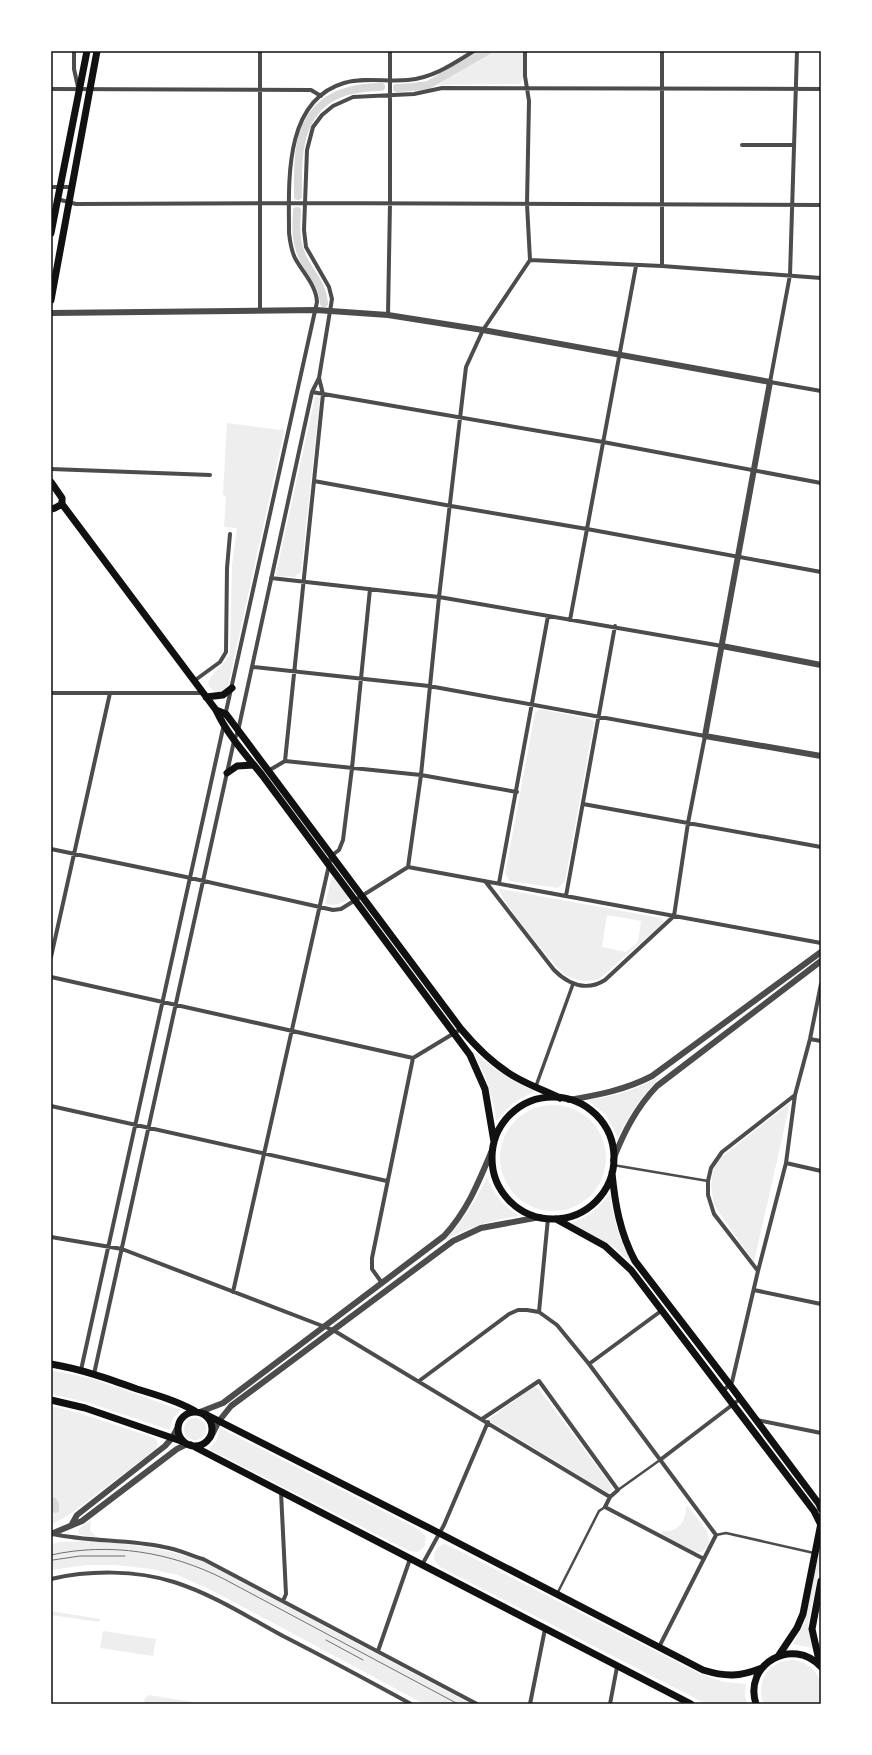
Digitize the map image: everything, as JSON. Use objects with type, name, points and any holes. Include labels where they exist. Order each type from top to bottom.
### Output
[{"type":"main road","points":[[51,233],[87,51]]},
{"type":"main road","points":[[51,300],[97,51]]},
{"type":"main road","points":[[51,482],[62,498],[62,504],[216,710],[223,726],[234,741],[254,765],[329,866],[358,898]]},
{"type":"main road","points":[[51,509],[62,504]]},
{"type":"main road","points":[[205,695],[224,695],[232,688]]},
{"type":"main road","points":[[216,710],[226,714],[331,856],[358,898],[458,1031],[485,1089],[493,1145],[492,1161],[494,1174],[506,1197],[527,1213],[540,1217],[556,1218],[574,1214],[591,1205],[604,1191],[612,1173]]},
{"type":"main road","points":[[227,773],[237,766],[254,765]]},
{"type":"main road","points":[[458,1031],[501,1068],[518,1078],[560,1098]]},
{"type":"main road","points":[[493,1145],[503,1123],[512,1113],[534,1100],[547,1098],[569,1100],[587,1108],[602,1122],[611,1140],[613,1162],[612,1173],[620,1227],[626,1245],[635,1261],[730,1385],[813,1496],[821,1509]]},
{"type":"main road","points":[[556,1218],[593,1238],[614,1253],[631,1270],[814,1511],[821,1524],[803,1614],[797,1628],[779,1656]]},
{"type":"main road","points":[[51,1364],[94,1374],[180,1403],[200,1412],[439,1532],[703,1670],[716,1674],[741,1675],[762,1668]]},
{"type":"main road","points":[[51,1400],[85,1408],[187,1444],[689,1704]]},
{"type":"main road","points":[[200,1412],[211,1421],[213,1427],[211,1437],[202,1445],[187,1444],[180,1437],[178,1426],[183,1416],[188,1413],[200,1412]]},
{"type":"main road","points":[[813,1496],[821,1497]]},
{"type":"main road","points":[[820,1666],[812,1629],[821,1581]]},
{"type":"main road","points":[[756,1704],[754,1696],[755,1684],[762,1668],[771,1659],[790,1653],[801,1654],[811,1658],[820,1666]]},
{"type":"street","points":[[74,51],[74,69],[79,90]]},
{"type":"street","points":[[260,51],[260,311]]},
{"type":"street","points":[[388,315],[390,51]]},
{"type":"street","points":[[81,1370],[316,310],[317,294],[294,257],[290,243],[289,203],[292,149],[302,120],[313,103],[320,96],[344,83],[406,80],[427,76],[442,70],[474,51]]},
{"type":"street","points":[[408,867],[421,775],[429,686],[466,367],[483,330],[530,260],[527,204],[529,101],[525,76],[525,51]]},
{"type":"street","points":[[662,51],[662,266]]},
{"type":"street","points":[[484,881],[554,970],[564,980],[573,984],[586,986],[598,984],[605,980],[674,916],[688,823],[722,646],[736,557],[790,275],[797,51]]},
{"type":"street","points":[[94,1374],[234,741],[238,731],[253,667],[312,392],[319,378],[331,310],[332,299],[329,286],[306,247],[304,230],[304,203],[308,144],[313,128],[322,115],[333,106],[353,97],[414,94],[442,88],[821,89]]},
{"type":"street","points":[[51,89],[311,90],[320,96]]},
{"type":"street","points":[[742,145],[793,145]]},
{"type":"street","points":[[51,187],[72,187]]},
{"type":"street","points":[[57,199],[76,204],[390,203],[821,205]]},
{"type":"street","points":[[530,260],[662,266],[821,278]]},
{"type":"street","points":[[570,620],[636,266]]},
{"type":"street","points":[[51,313],[331,310],[388,315],[483,330],[821,391]]},
{"type":"street","points":[[285,761],[323,394],[319,378]]},
{"type":"street","points":[[312,392],[460,416],[821,483]]},
{"type":"street","points":[[51,469],[210,475]]},
{"type":"street","points":[[314,481],[821,572]]},
{"type":"street","points":[[194,681],[220,662],[226,652],[227,568],[230,534]]},
{"type":"street","points":[[272,578],[439,597],[570,620],[616,626],[821,665]]},
{"type":"street","points":[[233,1292],[293,1031],[331,856],[342,846],[352,768],[370,589]]},
{"type":"street","points":[[499,884],[548,616]]},
{"type":"street","points":[[566,896],[616,626]]},
{"type":"street","points":[[253,667],[429,686],[821,756]]},
{"type":"street","points":[[51,693],[205,695]]},
{"type":"street","points":[[51,957],[110,693]]},
{"type":"street","points":[[262,776],[285,761],[421,775],[517,792]]},
{"type":"street","points":[[583,804],[821,847]]},
{"type":"street","points":[[51,849],[333,910],[341,909],[408,867],[821,943]]},
{"type":"street","points":[[569,1100],[618,1090],[635,1085],[652,1076],[821,952]]},
{"type":"street","points":[[613,1162],[634,1113],[644,1099],[657,1086],[821,962]]},
{"type":"street","points":[[51,977],[413,1058],[458,1031]]},
{"type":"street","points":[[536,1086],[573,984]]},
{"type":"street","points":[[723,1391],[732,1382],[758,1271],[786,1163],[795,1096],[810,1039],[821,984]]},
{"type":"street","points":[[810,1039],[821,1041]]},
{"type":"street","points":[[382,1283],[372,1269],[372,1258],[413,1058]]},
{"type":"street","points":[[758,1271],[714,1214],[708,1195],[708,1181],[711,1168],[722,1152],[795,1096]]},
{"type":"street","points":[[51,1106],[387,1181]]},
{"type":"street","points":[[200,1412],[223,1403],[444,1236],[464,1212],[474,1194],[493,1145]]},
{"type":"street","points":[[786,1163],[821,1171]]},
{"type":"street","points":[[211,1437],[219,1421],[231,1406],[452,1241],[498,1223],[540,1217]]},
{"type":"street","points":[[539,1312],[548,1218]]},
{"type":"street","points":[[51,1237],[122,1249],[333,1330],[488,1422],[610,1497]]},
{"type":"street","points":[[754,1290],[821,1304]]},
{"type":"street","points":[[419,1381],[509,1314],[518,1310],[539,1312],[557,1325],[589,1364],[716,1535],[659,1647]]},
{"type":"street","points":[[589,1364],[661,1311]]},
{"type":"street","points":[[482,1419],[539,1380],[618,1490],[610,1497],[605,1507],[704,1559]]},
{"type":"street","points":[[660,1460],[740,1399]]},
{"type":"street","points":[[756,1420],[821,1433]]},
{"type":"street","points":[[422,1565],[439,1532],[488,1422]]},
{"type":"street","points":[[72,1524],[77,1515],[165,1446],[172,1438],[178,1426]]},
{"type":"street","points":[[51,1534],[82,1521],[176,1449],[187,1444]]},
{"type":"street","points":[[281,1492],[286,1594],[283,1601]]},
{"type":"street","points":[[51,1534],[77,1539],[108,1540],[165,1547],[203,1559],[478,1704]]},
{"type":"street","points":[[378,1651],[410,1559]]},
{"type":"street","points":[[51,1579],[92,1574],[124,1574],[146,1576],[174,1582],[215,1600],[411,1704]]},
{"type":"street","points":[[530,1704],[545,1629]]},
{"type":"street","points":[[610,1704],[617,1666]]},
{"type":"lane","points":[[613,1162],[708,1181]]},
{"type":"lane","points":[[618,1490],[660,1460]]},
{"type":"lane","points":[[557,1594],[599,1511],[605,1507]]},
{"type":"lane","points":[[716,1535],[726,1533],[815,1553]]},
{"type":"shaded area","points":[[491,51],[523,51],[523,77],[520,84],[437,85]]},
{"type":"shaded area","points":[[317,396],[320,398],[301,572],[294,577],[277,576],[276,574],[315,397]]},
{"type":"shaded area","points":[[227,423],[280,430],[283,428],[284,432],[228,686],[222,692],[216,692],[210,688],[208,683],[228,657],[230,652],[232,565],[237,528],[224,527],[226,497],[223,494]]},
{"type":"shaded area","points":[[539,709],[590,719],[594,722],[565,881],[558,888],[510,881],[505,874],[535,713]]},
{"type":"shaded area","points":[[332,876],[349,898],[343,902],[332,905],[325,904]]},
{"type":"shaded area","points":[[499,889],[661,918],[663,921],[662,924],[599,979],[578,980],[567,976],[561,971],[529,934],[502,896]],"holes":[[[607,915],[641,921],[638,942],[626,952],[602,947]]]},
{"type":"shaded area","points":[[472,1050],[486,1063],[502,1074],[535,1091],[513,1103],[496,1121],[488,1084]]},
{"type":"shaded area","points":[[661,1076],[637,1105],[618,1138],[606,1115],[588,1100],[626,1092]]},
{"type":"shaded area","points":[[790,1103],[754,1262],[714,1205],[711,1185],[713,1171],[719,1159]]},
{"type":"shaded area","points":[[553,1105],[573,1109],[590,1121],[602,1138],[606,1158],[602,1178],[590,1195],[573,1207],[553,1211],[533,1207],[516,1195],[504,1178],[500,1158],[504,1138],[516,1121],[533,1109]]},
{"type":"shaded area","points":[[487,1177],[500,1199],[508,1208],[519,1216],[478,1225],[441,1243],[449,1236],[467,1212]]},
{"type":"shaded area","points":[[610,1193],[618,1230],[624,1248],[633,1265],[614,1247],[571,1223],[583,1218],[593,1211]]},
{"type":"shaded area","points":[[51,1370],[93,1379],[181,1410],[173,1418],[170,1430],[86,1402],[51,1394]]},
{"type":"shaded area","points":[[533,1387],[538,1388],[610,1484],[612,1490],[610,1492],[607,1492],[488,1420]]},
{"type":"shaded area","points":[[51,1406],[79,1413],[152,1437],[156,1439],[158,1445],[156,1449],[69,1515],[51,1525]]},
{"type":"shaded area","points":[[195,1418],[203,1421],[206,1429],[203,1437],[195,1440],[187,1437],[184,1429],[187,1421]]},
{"type":"shaded area","points":[[220,1428],[420,1530],[426,1537],[425,1546],[418,1552],[409,1551],[209,1449],[217,1440]]},
{"type":"shaded area","points":[[55,1497],[59,1503],[59,1512],[55,1513],[51,1509],[51,1499]]},
{"type":"shaded area","points":[[688,1506],[707,1531],[709,1540],[708,1546],[702,1552],[696,1552],[661,1534],[663,1531],[673,1530],[680,1525],[685,1517],[686,1507]]},
{"type":"shaded area","points":[[91,1520],[90,1531],[97,1537],[79,1535],[79,1529]]},
{"type":"shaded area","points":[[82,1541],[143,1546],[172,1552],[202,1561],[471,1704],[424,1704],[217,1593],[178,1575],[151,1569],[115,1565],[87,1565],[51,1570],[51,1544]]},
{"type":"shaded area","points":[[821,1541],[821,1562],[808,1624],[812,1648],[793,1644],[804,1623]]},
{"type":"shaded area","points":[[446,1544],[698,1673],[724,1682],[746,1684],[745,1695],[747,1704],[706,1704],[440,1567],[434,1560],[434,1554],[438,1547]]},
{"type":"shaded area","points":[[51,1611],[100,1619],[99,1622],[51,1615]]},
{"type":"shaded area","points":[[103,1631],[156,1639],[153,1656],[100,1648]]},
{"type":"shaded area","points":[[791,1660],[806,1664],[817,1674],[821,1688],[819,1704],[764,1704],[761,1688],[766,1674],[776,1664]]},
{"type":"shaded area","points":[[149,1695],[206,1704],[144,1704],[145,1698]]},
{"type":"waterway","points":[[397,88],[428,85],[487,51]]},
{"type":"waterway","points":[[298,196],[298,170],[301,143],[305,129],[319,107],[329,99],[352,90],[381,87]]},
{"type":"waterway","points":[[297,211],[296,229],[300,252],[319,284],[324,303]]},
{"type":"tram line","points":[[51,1555],[95,1549],[118,1550],[162,1556],[183,1562],[224,1579],[458,1704]]},
{"type":"tram line","points":[[53,1560],[80,1556],[125,1556]]},
{"type":"tram line","points":[[326,1640],[363,1660]]}]
